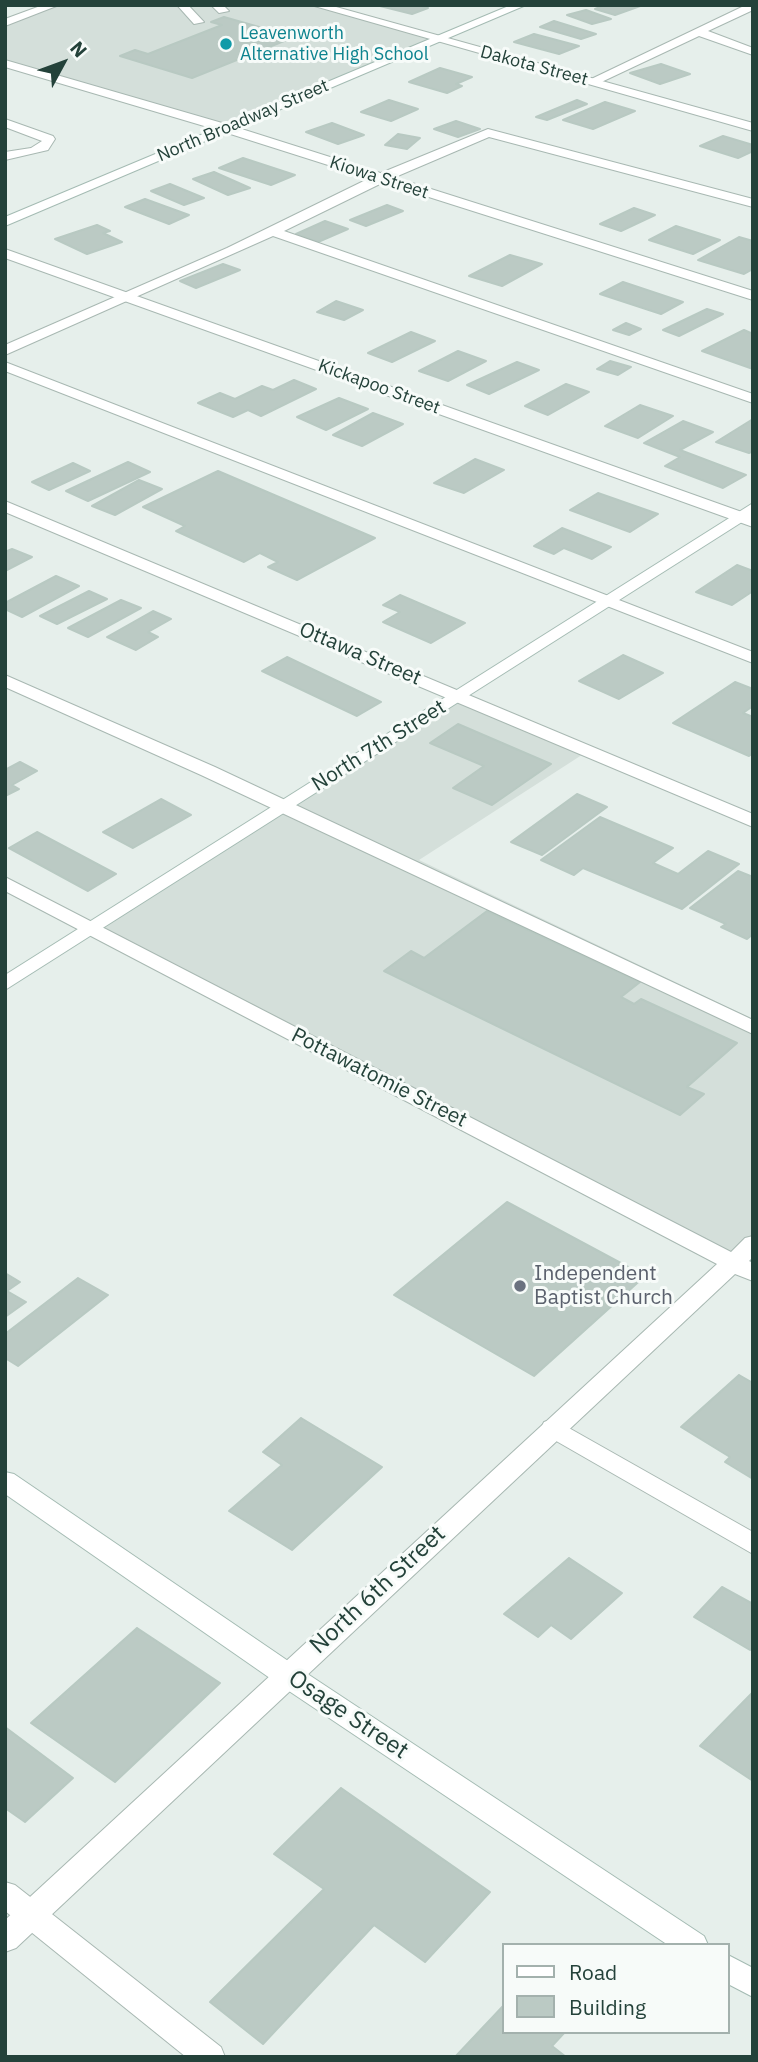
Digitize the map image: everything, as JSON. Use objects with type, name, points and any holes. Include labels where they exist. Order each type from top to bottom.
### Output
[{"type":"street","points":[[5,23],[54,5]]},
{"type":"street","points":[[182,5],[198,22]]},
{"type":"street","name":"Dakota Street","points":[[316,5],[753,127]]},
{"type":"street","name":"North Broadway Street","points":[[5,222],[521,5]]},
{"type":"street","points":[[591,82],[753,6]]},
{"type":"street","points":[[700,32],[753,52]]},
{"type":"street","name":"Kiowa Street","points":[[5,63],[225,128],[753,296]]},
{"type":"street","points":[[5,123],[49,139],[44,147],[34,151],[5,156]]},
{"type":"street","points":[[5,351],[274,232],[381,178],[488,133],[753,203]]},
{"type":"street","points":[[274,232],[753,399]]},
{"type":"street","name":"Kickapoo Street","points":[[5,253],[748,516]]},
{"type":"street","points":[[5,366],[753,658]]},
{"type":"street","name":"Ottawa Street","points":[[5,506],[753,821]]},
{"type":"street","name":"North 7th Street","points":[[5,984],[608,600],[748,516]]},
{"type":"street","points":[[5,680],[282,806],[753,1028]]},
{"type":"street","name":"Pottawatomie Street","points":[[5,884],[742,1268]]},
{"type":"street","name":"North 6th Street","points":[[5,1939],[553,1428],[742,1268],[753,1244]]},
{"type":"street","points":[[553,1428],[753,1544]]},
{"type":"street","name":"Osage Street","points":[[5,1481],[286,1675],[691,1943]]},
{"type":"street","points":[[5,1894],[210,2057]]},
{"type":"street","points":[[730,1969],[753,1984]]},
{"type":"shaded area","points":[[54,5],[316,5],[438,40],[225,128],[5,63],[5,23]]},
{"type":"shaded area","points":[[458,695],[588,751],[419,860],[753,1019],[753,1244],[732,1263],[92,929]]},
{"type":"building","points":[[376,5],[418,5],[428,8],[412,14]]},
{"type":"building","points":[[605,5],[643,5],[615,15],[595,9]]},
{"type":"building","points":[[586,10],[611,19],[592,24],[567,15]]},
{"type":"building","name":"Leavenworth Alternative High School","points":[[224,17],[294,37],[192,78],[120,56],[135,50],[148,54],[222,25],[211,22]]},
{"type":"building","points":[[554,21],[596,34],[581,39],[540,27]]},
{"type":"building","points":[[534,34],[579,46],[559,54],[514,42]]},
{"type":"building","points":[[661,64],[690,74],[660,84],[630,73]]},
{"type":"building","points":[[440,68],[472,77],[456,84],[462,86],[447,93],[409,82]]},
{"type":"building","points":[[389,100],[418,109],[391,121],[361,112]]},
{"type":"building","points":[[577,100],[587,104],[547,120],[536,117]]},
{"type":"building","points":[[605,102],[635,111],[593,129],[563,120]]},
{"type":"building","points":[[456,121],[480,129],[458,137],[434,129]]},
{"type":"building","points":[[332,123],[364,135],[338,144],[306,132]]},
{"type":"building","points":[[398,134],[420,138],[407,149],[385,145]]},
{"type":"building","points":[[723,136],[753,145],[753,151],[738,158],[700,146]]},
{"type":"building","points":[[243,158],[295,175],[271,185],[219,168]]},
{"type":"building","points":[[214,172],[250,188],[228,195],[193,179]]},
{"type":"building","points":[[170,184],[204,198],[184,205],[151,191]]},
{"type":"building","points":[[145,199],[189,215],[169,224],[125,207]]},
{"type":"building","points":[[387,205],[403,211],[366,226],[350,220]]},
{"type":"building","points":[[634,208],[655,215],[621,231],[600,224]]},
{"type":"building","points":[[325,221],[348,229],[318,242],[296,234]]},
{"type":"building","points":[[97,225],[110,231],[103,233],[122,242],[87,254],[55,239]]},
{"type":"building","points":[[676,226],[720,240],[693,254],[649,240]]},
{"type":"building","points":[[739,237],[753,241],[753,269],[744,274],[698,260]]},
{"type":"building","points":[[510,255],[542,264],[502,286],[469,276]]},
{"type":"building","points":[[223,264],[240,270],[196,288],[180,281]]},
{"type":"building","points":[[623,282],[683,302],[661,314],[600,294]]},
{"type":"building","points":[[336,301],[363,310],[344,320],[317,312]]},
{"type":"building","points":[[707,309],[723,314],[679,336],[663,330]]},
{"type":"building","points":[[626,323],[641,329],[629,335],[613,330]]},
{"type":"building","points":[[744,330],[753,334],[753,369],[702,351]]},
{"type":"building","points":[[411,332],[435,341],[392,362],[368,353]]},
{"type":"building","points":[[458,351],[486,361],[448,381],[419,371]]},
{"type":"building","points":[[610,361],[631,367],[618,375],[597,369]]},
{"type":"building","points":[[517,362],[539,370],[489,394],[467,385]]},
{"type":"building","points":[[294,380],[316,389],[261,416],[248,410],[233,417],[198,403],[220,393],[235,399],[262,386],[273,390]]},
{"type":"building","points":[[566,384],[589,392],[548,415],[525,406]]},
{"type":"building","points":[[339,398],[368,409],[326,430],[297,417]]},
{"type":"building","points":[[640,405],[673,416],[638,438],[605,426]]},
{"type":"building","points":[[373,413],[403,424],[362,446],[333,435]]},
{"type":"building","points":[[753,419],[753,451],[749,453],[716,442]]},
{"type":"building","points":[[683,421],[713,432],[680,450],[746,475],[723,488],[665,466],[680,457],[644,443]]},
{"type":"building","points":[[475,459],[504,470],[464,493],[434,483]]},
{"type":"building","points":[[128,462],[150,472],[88,501],[66,491]]},
{"type":"building","points":[[73,463],[90,471],[49,490],[32,482]]},
{"type":"building","points":[[218,471],[375,538],[297,580],[268,567],[278,562],[260,553],[244,562],[176,531],[185,526],[143,507]]},
{"type":"building","points":[[139,480],[162,489],[115,515],[92,506]]},
{"type":"building","points":[[598,493],[658,514],[630,532],[570,510]]},
{"type":"building","points":[[562,528],[611,547],[592,559],[564,548],[554,554],[534,546]]},
{"type":"building","points":[[12,549],[32,557],[5,571],[5,552]]},
{"type":"building","points":[[737,565],[753,571],[753,591],[732,605],[696,592]]},
{"type":"building","points":[[56,576],[79,586],[22,617],[5,609],[5,603]]},
{"type":"building","points":[[89,591],[107,599],[57,624],[40,616]]},
{"type":"building","points":[[400,595],[465,623],[431,643],[383,622],[400,612],[383,605]]},
{"type":"building","points":[[121,600],[141,608],[88,637],[68,628]]},
{"type":"building","points":[[153,611],[171,619],[148,632],[158,637],[136,650],[107,637]]},
{"type":"building","points":[[623,655],[663,673],[619,699],[579,681]]},
{"type":"building","points":[[287,657],[381,702],[357,716],[262,671]]},
{"type":"building","points":[[735,682],[753,689],[753,706],[743,713],[753,717],[753,753],[749,756],[673,723]]},
{"type":"building","points":[[458,724],[551,764],[492,805],[453,788],[484,766],[430,743]]},
{"type":"building","points":[[20,762],[37,771],[12,785],[19,789],[5,796],[5,770]]},
{"type":"building","points":[[577,794],[607,807],[542,855],[511,842]]},
{"type":"building","points":[[161,799],[191,815],[133,848],[103,832]]},
{"type":"building","points":[[600,817],[673,848],[653,863],[678,874],[708,851],[739,864],[682,909],[583,868],[574,875],[541,860]]},
{"type":"building","points":[[37,832],[116,874],[88,891],[9,848]]},
{"type":"building","points":[[738,871],[753,877],[753,934],[747,939],[721,927],[726,924],[690,908]]},
{"type":"building","points":[[487,911],[640,982],[621,997],[634,1004],[641,999],[737,1043],[687,1087],[704,1094],[680,1115],[384,971],[411,951],[424,958]]},
{"type":"building","name":"Independent Baptist Church","points":[[507,1202],[645,1276],[534,1376],[394,1295]]},
{"type":"building","points":[[5,1273],[20,1282],[7,1291],[26,1302],[5,1317]]},
{"type":"building","points":[[78,1278],[108,1295],[18,1366],[5,1358],[5,1334]]},
{"type":"building","points":[[739,1375],[753,1383],[753,1479],[725,1462],[730,1457],[681,1427]]},
{"type":"building","points":[[301,1418],[382,1467],[292,1550],[229,1511],[282,1465],[263,1452]]},
{"type":"building","points":[[569,1558],[622,1593],[571,1639],[551,1625],[538,1637],[504,1614]]},
{"type":"building","points":[[722,1587],[753,1604],[753,1647],[750,1650],[694,1617]]},
{"type":"building","points":[[137,1628],[220,1683],[115,1782],[31,1723]]},
{"type":"building","points":[[753,1692],[753,1781],[700,1746]]},
{"type":"building","points":[[5,1727],[73,1778],[25,1822],[5,1808]]},
{"type":"building","points":[[341,1788],[490,1892],[425,1962],[374,1925],[263,2044],[210,2002],[324,1889],[274,1854]]},
{"type":"building","points":[[503,2006],[503,2034],[563,2034],[552,2046],[566,2057],[455,2057]]},
{"type":"place","name":"Leavenworth Alternative High School","points":[[226,44]]},
{"type":"place","name":"Independent Baptist Church","points":[[520,1286]]}]
